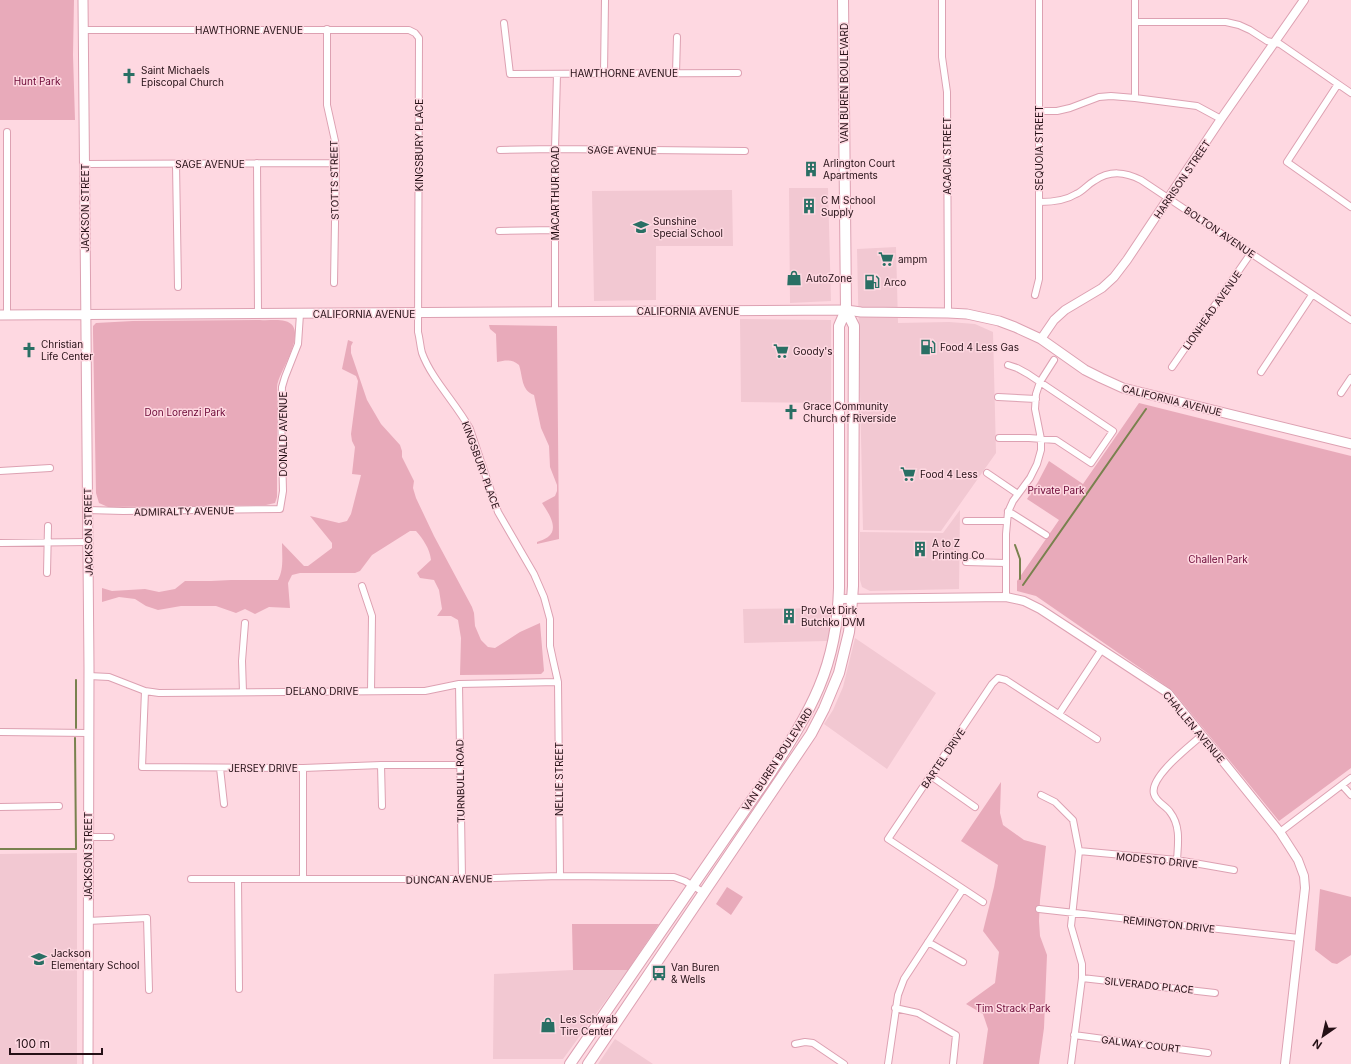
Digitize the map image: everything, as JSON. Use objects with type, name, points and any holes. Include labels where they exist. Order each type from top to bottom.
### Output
[{"type":"main road","name":"JACKSON STREET","points":[[83,0],[89,676],[88,1064]]},
{"type":"main road","name":"VAN BUREN BOULEVARD","points":[[570,1064],[769,775],[802,723],[827,668],[835,634],[839,599],[839,325],[846,310],[843,0]]},
{"type":"main road","name":"VAN BUREN BOULEVARD","points":[[588,1064],[788,768],[817,722],[836,679],[849,632],[853,599],[854,325],[846,310]]},
{"type":"main road","name":"CALIFORNIA AVENUE","points":[[4,315],[258,313],[419,314],[846,310],[863,312],[966,314],[999,321],[1041,339],[1085,370],[1123,388],[1351,444]]},
{"type":"main road","points":[[835,634],[838,645],[831,670],[832,676],[836,679]]},
{"type":"main road","points":[[788,768],[784,763],[801,735],[803,729],[802,723]]},
{"type":"street","points":[[604,74],[605,0]]},
{"type":"street","name":"ACACIA STREET","points":[[942,0],[942,57],[947,92],[948,313]]},
{"type":"street","name":"SEQUOIA STREET","points":[[1035,295],[1039,279],[1039,0]]},
{"type":"street","points":[[1135,0],[1135,98]]},
{"type":"street","name":"HARRISON STREET","points":[[1041,339],[1054,320],[1065,310],[1102,288],[1114,277],[1304,0]]},
{"type":"street","points":[[1135,22],[1226,22],[1239,25],[1267,41],[1280,44],[1351,93]]},
{"type":"street","name":"HAWTHORNE AVENUE","points":[[504,23],[510,74],[738,73]]},
{"type":"street","name":"HAWTHORNE AVENUE","points":[[83,30],[327,29],[409,30],[415,33]]},
{"type":"street","name":"STOTTS STREET","points":[[327,29],[327,105],[335,141],[336,163],[334,283]]},
{"type":"street","name":"KINGSBURY PLACE","points":[[415,33],[419,38],[418,332],[422,353],[431,370],[464,417],[470,429],[498,512],[534,574],[544,597],[550,619],[550,646],[558,682]]},
{"type":"street","points":[[676,73],[677,37]]},
{"type":"street","name":"MACARTHUR ROAD","points":[[555,312],[555,149],[558,74]]},
{"type":"street","points":[[1338,84],[1287,162],[1351,207]]},
{"type":"street","points":[[1039,111],[1056,111],[1070,108],[1099,97],[1111,96],[1197,106],[1221,119]]},
{"type":"street","points":[[4,315],[7,132]]},
{"type":"street","name":"SAGE AVENUE","points":[[500,150],[555,149],[745,151]]},
{"type":"street","points":[[257,163],[258,313]]},
{"type":"street","name":"SAGE AVENUE","points":[[85,164],[336,163]]},
{"type":"street","points":[[176,164],[178,287]]},
{"type":"street","name":"BOLTON AVENUE","points":[[1040,202],[1054,202],[1067,198],[1076,194],[1094,180],[1110,173],[1130,175],[1141,180],[1169,198],[1351,320]]},
{"type":"street","points":[[499,231],[555,230]]},
{"type":"street","name":"LIONHEAD AVENUE","points":[[1172,367],[1251,253]]},
{"type":"street","points":[[1261,372],[1312,295]]},
{"type":"street","name":"DONALD AVENUE","points":[[280,509],[283,491],[280,411],[282,387],[298,344],[300,314]]},
{"type":"street","points":[[1006,597],[1008,510],[1030,478],[1037,464],[1041,450],[1041,439],[1035,409],[1036,399],[1040,382],[1054,360]]},
{"type":"street","points":[[1000,438],[1056,440],[1091,463],[1113,431],[1040,382],[1017,368],[1008,365]]},
{"type":"street","points":[[1341,393],[1351,378]]},
{"type":"street","points":[[998,398],[1036,399]]},
{"type":"street","points":[[0,471],[50,468]]},
{"type":"street","points":[[987,473],[1018,494]]},
{"type":"street","name":"ADMIRALTY AVENUE","points":[[87,510],[280,509]]},
{"type":"street","points":[[1008,510],[1046,535]]},
{"type":"street","points":[[966,521],[1007,521]]},
{"type":"street","points":[[47,573],[48,526]]},
{"type":"street","points":[[0,543],[88,542]]},
{"type":"street","points":[[966,562],[1006,562]]},
{"type":"street","points":[[362,586],[372,616],[370,691]]},
{"type":"street","name":"CHALLEN AVENUE","points":[[839,599],[1006,597],[1024,601],[1040,609],[1168,693],[1201,736],[1280,832],[1298,860],[1304,876],[1305,888],[1285,1064]]},
{"type":"street","points":[[243,692],[242,661],[245,623]]},
{"type":"street","points":[[1097,739],[1059,714],[1102,650]]},
{"type":"street","name":"DELANO DRIVE","points":[[89,676],[109,677],[145,691],[159,693],[425,691],[459,684],[558,682]]},
{"type":"street","name":"BARTEL DRIVE","points":[[963,889],[888,839],[992,684],[998,678],[1006,680],[1059,714]]},
{"type":"street","name":"NELLIE STREET","points":[[558,682],[560,876]]},
{"type":"street","name":"TURNBULL ROAD","points":[[459,684],[462,879]]},
{"type":"street","name":"JERSEY DRIVE","points":[[145,691],[142,767],[303,768],[460,765]]},
{"type":"street","points":[[0,732],[88,733]]},
{"type":"street","points":[[1177,860],[1179,838],[1177,825],[1171,813],[1156,798],[1153,792],[1155,785],[1168,765],[1201,736]]},
{"type":"street","points":[[381,766],[382,806]]},
{"type":"street","points":[[220,768],[224,804]]},
{"type":"street","points":[[303,768],[303,879]]},
{"type":"street","points":[[931,776],[975,807]]},
{"type":"street","points":[[1280,832],[1351,778]]},
{"type":"street","points":[[1342,785],[1351,795]]},
{"type":"street","points":[[1041,795],[1056,802],[1073,820],[1079,852],[1071,926],[1082,964],[1082,978],[1071,1064]]},
{"type":"street","points":[[0,807],[59,806]]},
{"type":"street","points":[[88,836],[111,837]]},
{"type":"street","name":"MODESTO DRIVE","points":[[1079,852],[1177,860],[1234,870]]},
{"type":"street","name":"DUNCAN AVENUE","points":[[191,879],[462,879],[560,876],[674,877],[682,879],[703,892]]},
{"type":"street","points":[[238,879],[239,988]]},
{"type":"street","points":[[888,1064],[895,1008],[904,980],[963,889],[982,902]]},
{"type":"street","name":"REMINGTON DRIVE","points":[[1039,909],[1299,938]]},
{"type":"street","points":[[88,920],[147,918],[149,990]]},
{"type":"street","points":[[928,942],[963,962]]},
{"type":"street","name":"SILVERADO PLACE","points":[[1082,978],[1215,993]]},
{"type":"street","points":[[895,1008],[918,1014],[956,1034],[953,1064]]},
{"type":"street","name":"GALWAY COURT","points":[[1074,1035],[1208,1053]]},
{"type":"street","points":[[795,1044],[805,1042],[813,1043],[844,1064]]},
{"type":"shaded area","points":[[789,188],[828,188],[831,301],[790,303]]},
{"type":"shaded area","points":[[732,190],[733,246],[656,246],[656,300],[594,301],[592,191]]},
{"type":"shaded area","points":[[896,247],[898,323],[949,322],[975,324],[993,332],[996,453],[941,531],[863,530],[857,249]]},
{"type":"shaded area","points":[[740,319],[831,320],[831,403],[741,402]]},
{"type":"shaded area","points":[[960,510],[959,589],[870,591],[862,587],[860,580],[860,532],[943,533]]},
{"type":"shaded area","points":[[834,608],[828,641],[744,643],[743,609]]},
{"type":"shaded area","points":[[855,638],[936,693],[887,769],[824,724],[833,710],[843,687]]},
{"type":"shaded area","name":"Jackson Elementary School","points":[[77,853],[77,1064],[0,1064],[0,854]]},
{"type":"shaded area","points":[[573,970],[628,970],[563,1059],[493,1059],[494,974]]},
{"type":"shaded area","points":[[615,1039],[653,1064],[598,1064]]},
{"type":"green space","name":"Hunt Park","points":[[0,0],[74,0],[73,55],[75,120],[0,120]]},
{"type":"green space","name":"Don Lorenzi Park","points":[[133,321],[285,321],[292,325],[295,331],[295,340],[277,385],[277,497],[275,503],[266,505],[108,507],[99,503],[96,493],[93,326],[96,323]]},
{"type":"green space","points":[[489,325],[557,326],[559,539],[537,544],[537,542],[548,537],[553,529],[553,524],[542,503],[555,496],[557,491],[557,485],[550,467],[549,446],[541,428],[534,395],[527,390],[523,383],[519,365],[509,360],[497,362],[496,334],[490,329]]},
{"type":"green space","points":[[348,340],[353,342],[351,346],[351,353],[367,400],[381,424],[400,445],[402,457],[414,481],[413,488],[416,498],[434,536],[472,607],[475,626],[481,640],[488,647],[495,648],[520,632],[540,623],[544,671],[541,674],[460,675],[461,638],[458,620],[451,616],[437,616],[442,609],[439,590],[434,580],[420,578],[417,573],[431,560],[426,544],[416,531],[410,531],[372,555],[360,571],[355,573],[300,573],[292,575],[288,583],[290,608],[269,607],[255,614],[245,609],[236,613],[216,606],[181,606],[158,610],[146,606],[135,599],[119,597],[102,602],[102,588],[112,591],[145,589],[159,592],[175,589],[185,581],[278,580],[282,567],[282,543],[304,566],[308,566],[332,548],[332,543],[310,516],[339,523],[347,521],[351,514],[361,475],[352,474],[355,447],[351,434],[358,381],[356,376],[342,369]]},
{"type":"green space","name":"Challen Park","points":[[1139,403],[1351,456],[1351,768],[1279,821],[1172,690],[1036,596],[1017,591],[1017,581],[1059,520],[1027,499],[1049,461],[1083,484]]},
{"type":"green space","name":"Tim Strack Park","points":[[1001,782],[1000,813],[1003,825],[1024,840],[1046,846],[1039,921],[1040,936],[1047,955],[1044,1028],[1039,1064],[983,1064],[988,1029],[983,1014],[966,1004],[995,983],[999,952],[983,931],[998,865],[961,841]]},
{"type":"green space","points":[[727,887],[743,897],[731,915],[716,904]]},
{"type":"green space","points":[[1320,889],[1351,897],[1351,955],[1337,964],[1332,963],[1315,950]]},
{"type":"green space","points":[[572,924],[659,924],[628,970],[573,970]]},
{"type":"waterway","points":[[1023,585],[1146,409]]},
{"type":"waterway","points":[[1015,545],[1020,559],[1020,579]]},
{"type":"waterway","points":[[76,680],[76,728]]},
{"type":"waterway","points":[[0,849],[76,849],[75,738]]},
{"type":"place","name":"Saint Michaels Episcopal Church","points":[[129,76]]},
{"type":"place","name":"Arlington Court Apartments","points":[[811,169]]},
{"type":"place","name":"C M School Supply","points":[[809,206]]},
{"type":"place","name":"Sunshine Special School","points":[[641,227]]},
{"type":"place","name":"ampm","points":[[886,259]]},
{"type":"place","name":"AutoZone","points":[[794,278]]},
{"type":"place","name":"Arco","points":[[872,282]]},
{"type":"place","name":"Food 4 Less Gas","points":[[928,347]]},
{"type":"place","name":"Christian Life Center","points":[[29,350]]},
{"type":"place","name":"Goody's","points":[[781,351]]},
{"type":"place","name":"Grace Community Church of Riverside","points":[[791,412]]},
{"type":"place","name":"Food 4 Less","points":[[908,474]]},
{"type":"place","name":"A to Z Printing Co","points":[[920,549]]},
{"type":"place","name":"Pro Vet Dirk Butchko DVM","points":[[789,616]]},
{"type":"place","name":"Jackson Elementary School","points":[[39,959]]},
{"type":"place","name":"Van Buren & Wells","points":[[659,973]]},
{"type":"place","name":"Les Schwab Tire Center","points":[[548,1025]]},
{"type":"park label","name":"Private Park","points":[[1056,490]]}]
